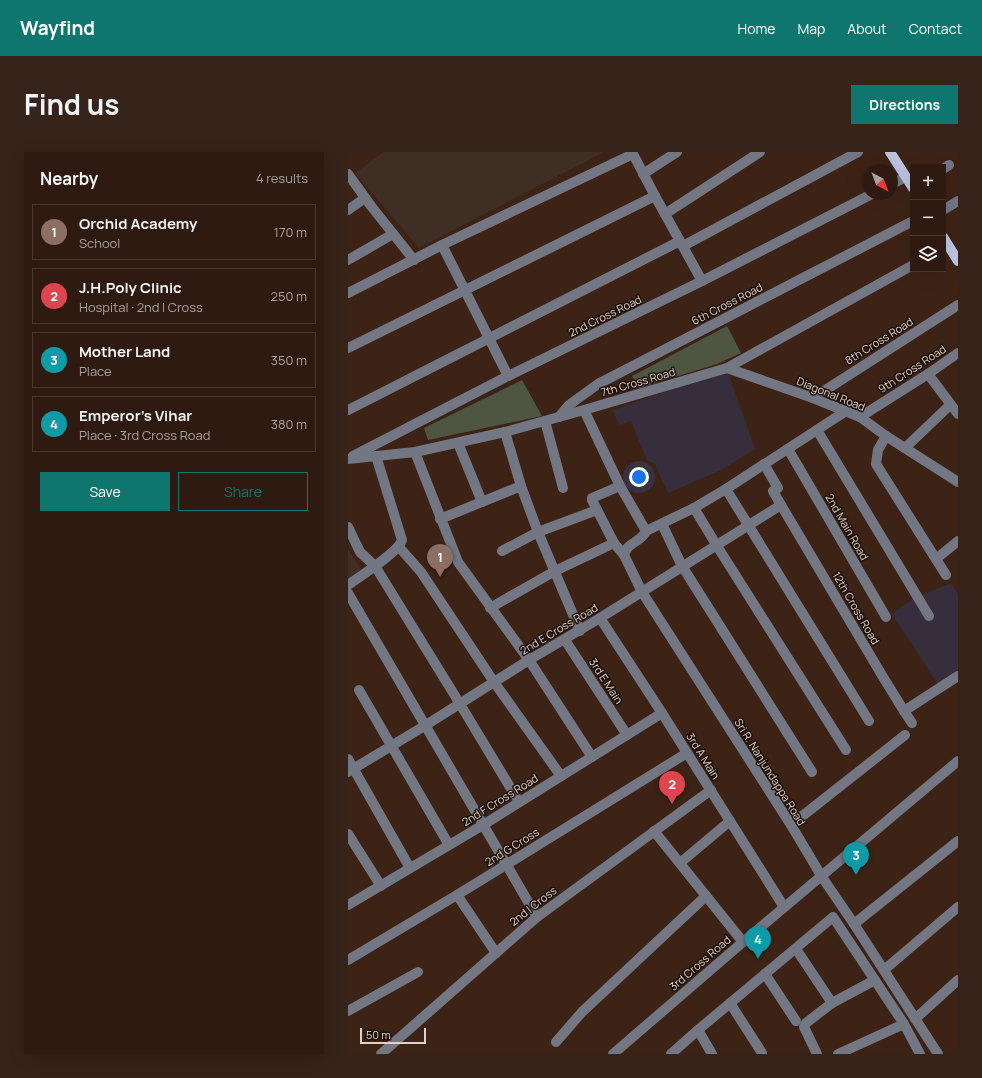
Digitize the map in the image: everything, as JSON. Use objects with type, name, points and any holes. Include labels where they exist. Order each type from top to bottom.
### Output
[{"type":"main road","points":[[890,152],[910,183]]},
{"type":"main road","points":[[946,244],[958,261]]},
{"type":"street","points":[[643,174],[677,152]]},
{"type":"street","points":[[665,214],[760,152]]},
{"type":"street","points":[[348,410],[488,338],[681,244],[858,152]]},
{"type":"street","points":[[348,293],[442,245],[633,154],[702,281]]},
{"type":"street","points":[[348,174],[414,260]]},
{"type":"street","points":[[898,181],[906,177]]},
{"type":"street","points":[[348,348],[655,196]]},
{"type":"street","points":[[348,210],[365,198]]},
{"type":"street","name":"2nd Cross Road","points":[[348,459],[508,376],[702,281],[862,199]]},
{"type":"street","points":[[946,208],[958,201]]},
{"type":"street","name":"6th Cross Road","points":[[559,418],[569,405],[598,384],[910,223]]},
{"type":"street","points":[[348,260],[393,234]]},
{"type":"street","points":[[442,245],[508,376]]},
{"type":"street","name":"7th Cross Road","points":[[348,459],[415,452],[504,432],[559,418],[727,368],[910,267]]},
{"type":"street","name":"8th Cross Road","points":[[813,398],[958,305]]},
{"type":"street","name":"9th Cross Road","points":[[860,417],[958,353]]},
{"type":"street","name":"Diagonal Road","points":[[727,368],[813,398],[860,417],[886,436],[958,482]]},
{"type":"street","points":[[928,374],[958,414]]},
{"type":"street","points":[[905,448],[950,405]]},
{"type":"street","points":[[584,410],[620,486],[646,531]]},
{"type":"street","points":[[624,554],[627,547],[644,536],[646,531],[694,508],[726,489],[846,411]]},
{"type":"street","points":[[545,421],[563,488]]},
{"type":"street","points":[[817,430],[929,616]]},
{"type":"street","points":[[504,432],[521,486],[538,532],[580,630]]},
{"type":"street","points":[[886,436],[878,450],[876,464],[946,575]]},
{"type":"street","points":[[458,442],[482,502]]},
{"type":"street","name":"2nd Main Road","points":[[788,449],[886,617]]},
{"type":"street","points":[[415,452],[458,562],[529,660],[592,757]]},
{"type":"street","points":[[348,585],[399,547],[402,540],[376,456]]},
{"type":"street","name":"12th Cross Road","points":[[764,464],[778,488],[773,491],[882,678],[912,723]]},
{"type":"street","points":[[440,519],[521,486]]},
{"type":"street","name":"Sri R. Nanjundappa Road","points":[[620,486],[592,498],[592,501],[614,544],[624,554],[642,592],[791,825],[822,877],[938,1054]]},
{"type":"street","points":[[726,489],[869,721]]},
{"type":"street","name":"2nd E Cross Road","points":[[351,770],[529,660],[565,640],[781,505]]},
{"type":"street","points":[[694,508],[846,750]]},
{"type":"street","points":[[502,552],[538,532],[597,510]]},
{"type":"street","points":[[662,524],[682,566],[812,772]]},
{"type":"street","points":[[348,527],[360,552],[375,566],[519,802]]},
{"type":"street","points":[[936,559],[958,541]]},
{"type":"street","points":[[490,608],[555,571],[614,544]]},
{"type":"street","points":[[399,547],[421,572],[494,682],[561,776]]},
{"type":"street","points":[[348,593],[537,917]]},
{"type":"street","name":"3rd A Main","points":[[600,618],[662,713],[784,907]]},
{"type":"street","name":"3rd E Main","points":[[565,640],[627,735]]},
{"type":"street","points":[[904,711],[958,676]]},
{"type":"street","points":[[359,690],[449,845]]},
{"type":"street","name":"2nd F Cross Road","points":[[348,905],[483,825],[662,713]]},
{"type":"street","points":[[791,825],[905,735]]},
{"type":"street","name":"2nd G Cross","points":[[348,960],[457,896],[687,753]]},
{"type":"street","points":[[348,759],[351,770],[410,868]]},
{"type":"street","name":"3rd Cross Road","points":[[613,1054],[784,907],[822,877],[958,761]]},
{"type":"street","name":"2nd I Cross","points":[[381,1054],[537,917],[710,790]]},
{"type":"street","points":[[680,863],[730,821]]},
{"type":"street","points":[[654,831],[743,942]]},
{"type":"street","points":[[348,834],[380,886]]},
{"type":"street","points":[[854,924],[958,841]]},
{"type":"street","points":[[457,896],[496,953]]},
{"type":"street","points":[[556,1042],[582,1012],[706,896]]},
{"type":"street","points":[[884,970],[958,907]]},
{"type":"street","points":[[671,1054],[833,917],[904,1024],[920,1054]]},
{"type":"street","points":[[796,949],[832,1003]]},
{"type":"street","points":[[348,1011],[418,972]]},
{"type":"street","points":[[765,974],[796,1021]]},
{"type":"street","points":[[817,1054],[804,1027],[806,1023],[832,1003],[876,980]]},
{"type":"street","points":[[915,1019],[958,980]]},
{"type":"street","points":[[730,1003],[762,1053]]},
{"type":"street","points":[[838,1054],[904,1024]]},
{"type":"street","points":[[698,1030],[712,1054]]},
{"type":"shaded area","points":[[384,152],[604,152],[419,248],[355,173]]},
{"type":"shaded area","points":[[727,370],[755,449],[721,470],[668,493],[655,464],[647,460],[631,421],[619,425],[613,410]]},
{"type":"shaded area","points":[[348,548],[362,571],[348,581]]},
{"type":"shaded area","points":[[951,583],[958,594],[958,671],[938,684],[892,614],[913,599]]},
{"type":"green space","points":[[727,326],[741,353],[717,364],[639,388],[632,376]]},
{"type":"green space","points":[[522,380],[542,416],[428,440],[424,428]]},
{"type":"place","name":"Orchid Academy","points":[[440,577]]},
{"type":"place","name":"J.H.Poly Clinic","points":[[672,804]]},
{"type":"place","name":"Mother Land","points":[[856,875]]},
{"type":"place","name":"Emperor's Vihar","points":[[758,959]]}]
